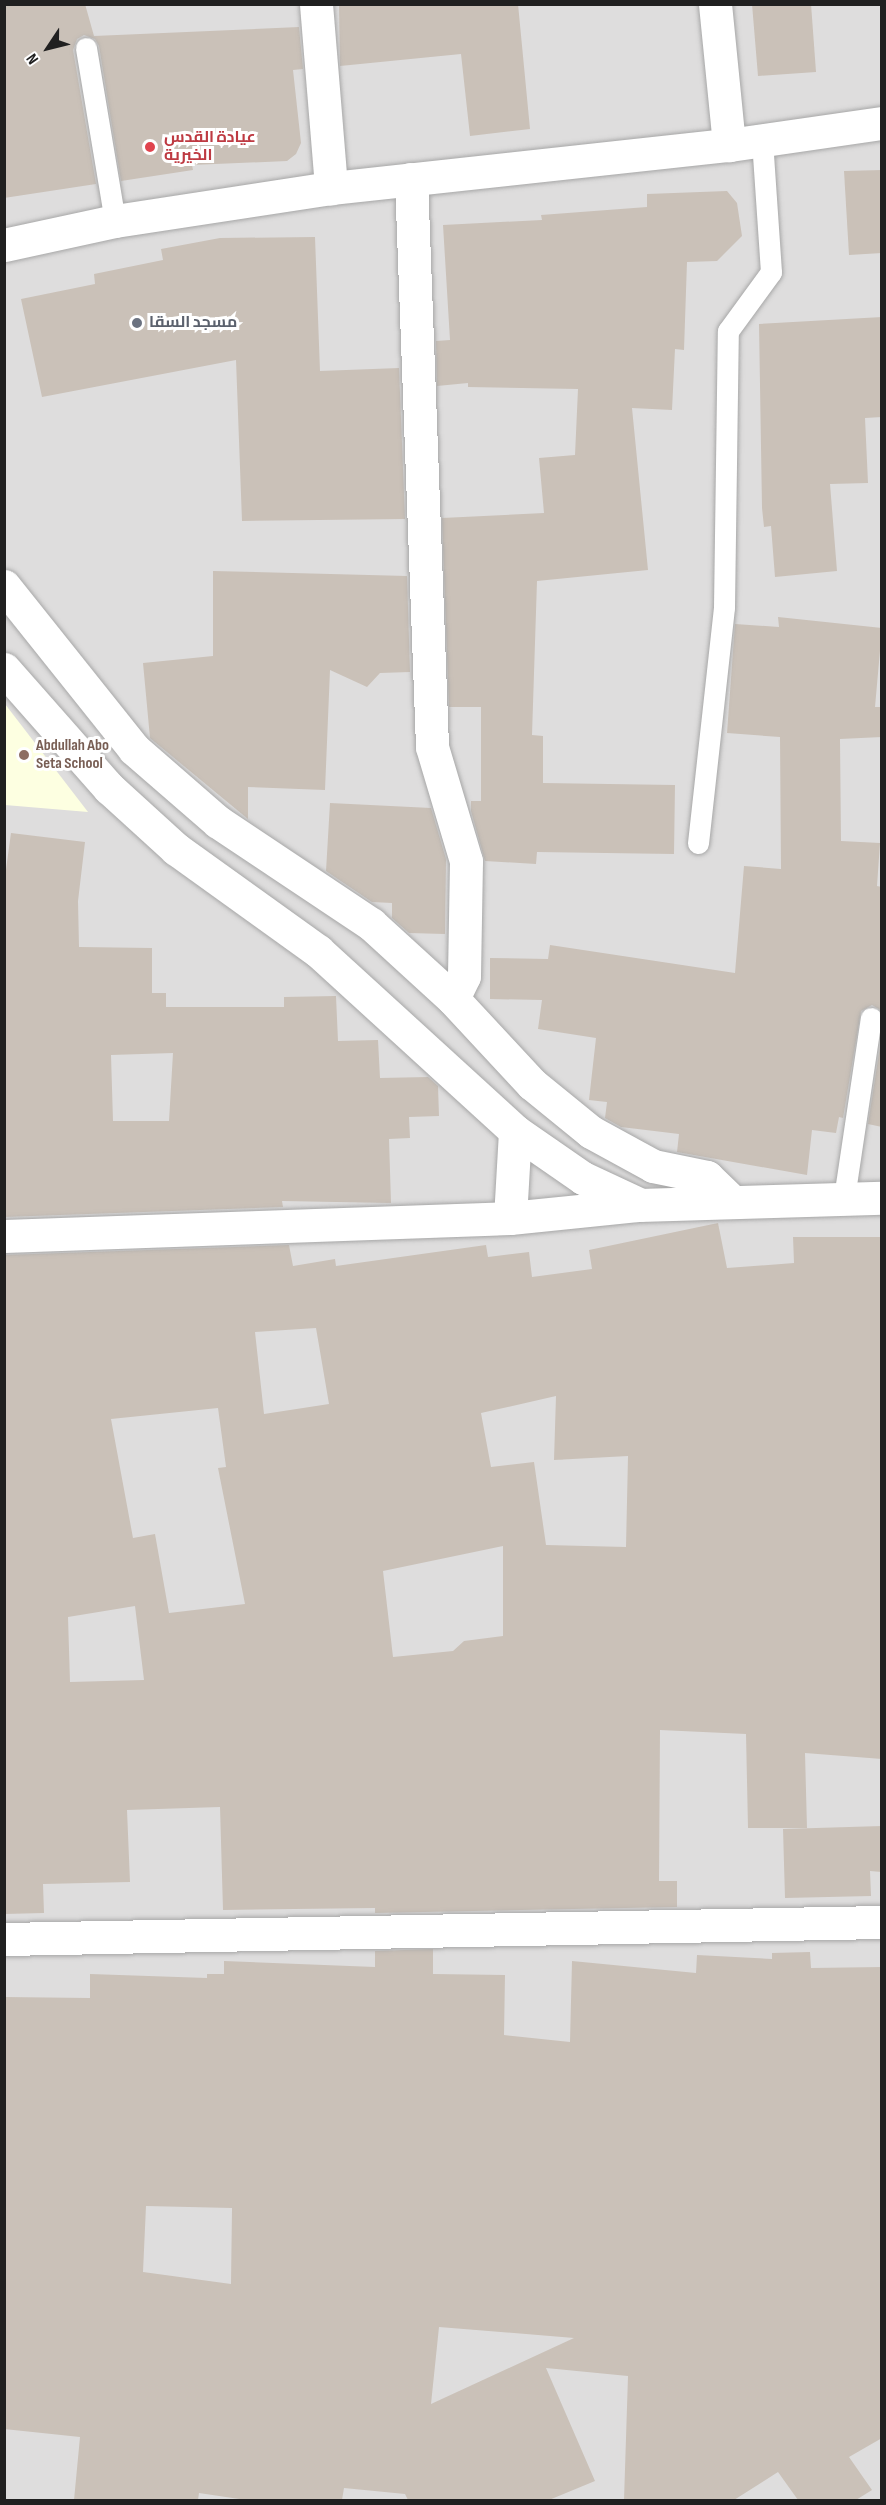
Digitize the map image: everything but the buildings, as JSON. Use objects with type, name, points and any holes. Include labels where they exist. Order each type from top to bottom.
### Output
[{"type":"street","points":[[316,4],[331,188]]},
{"type":"street","points":[[715,4],[729,144]]},
{"type":"street","points":[[4,245],[115,221],[331,188],[729,144],[882,123]]},
{"type":"street","points":[[411,179],[432,747],[466,861],[464,976],[453,999]]},
{"type":"street","points":[[4,586],[134,750],[218,822],[371,924],[453,999],[532,1084],[591,1132],[653,1166],[707,1177],[732,1201]]},
{"type":"street","points":[[4,669],[109,788],[176,849],[318,951],[515,1131],[583,1178],[639,1204]]},
{"type":"street","points":[[510,1218],[515,1131]]},
{"type":"street","points":[[4,1236],[510,1218],[639,1204],[882,1197]]},
{"type":"street","points":[[4,1939],[882,1922]]},
{"type":"lane","points":[[86,48],[115,221]]},
{"type":"lane","points":[[698,843],[724,607],[728,331],[771,272],[762,140]]},
{"type":"lane","points":[[844,1198],[871,1018]]},
{"type":"shaded area","points":[[5,5],[881,5],[881,2500],[5,2500]]},
{"type":"shaded area","name":"ِAbdullah Abo Seta School","points":[[5,704],[88,812],[5,805]]},
{"type":"place","name":"عيادة القدس الخيرية","points":[[150,147]]},
{"type":"place","name":"مسجد السقا","points":[[137,323]]},
{"type":"place","name":"ِAbdullah Abo Seta School","points":[[24,755]]}]
